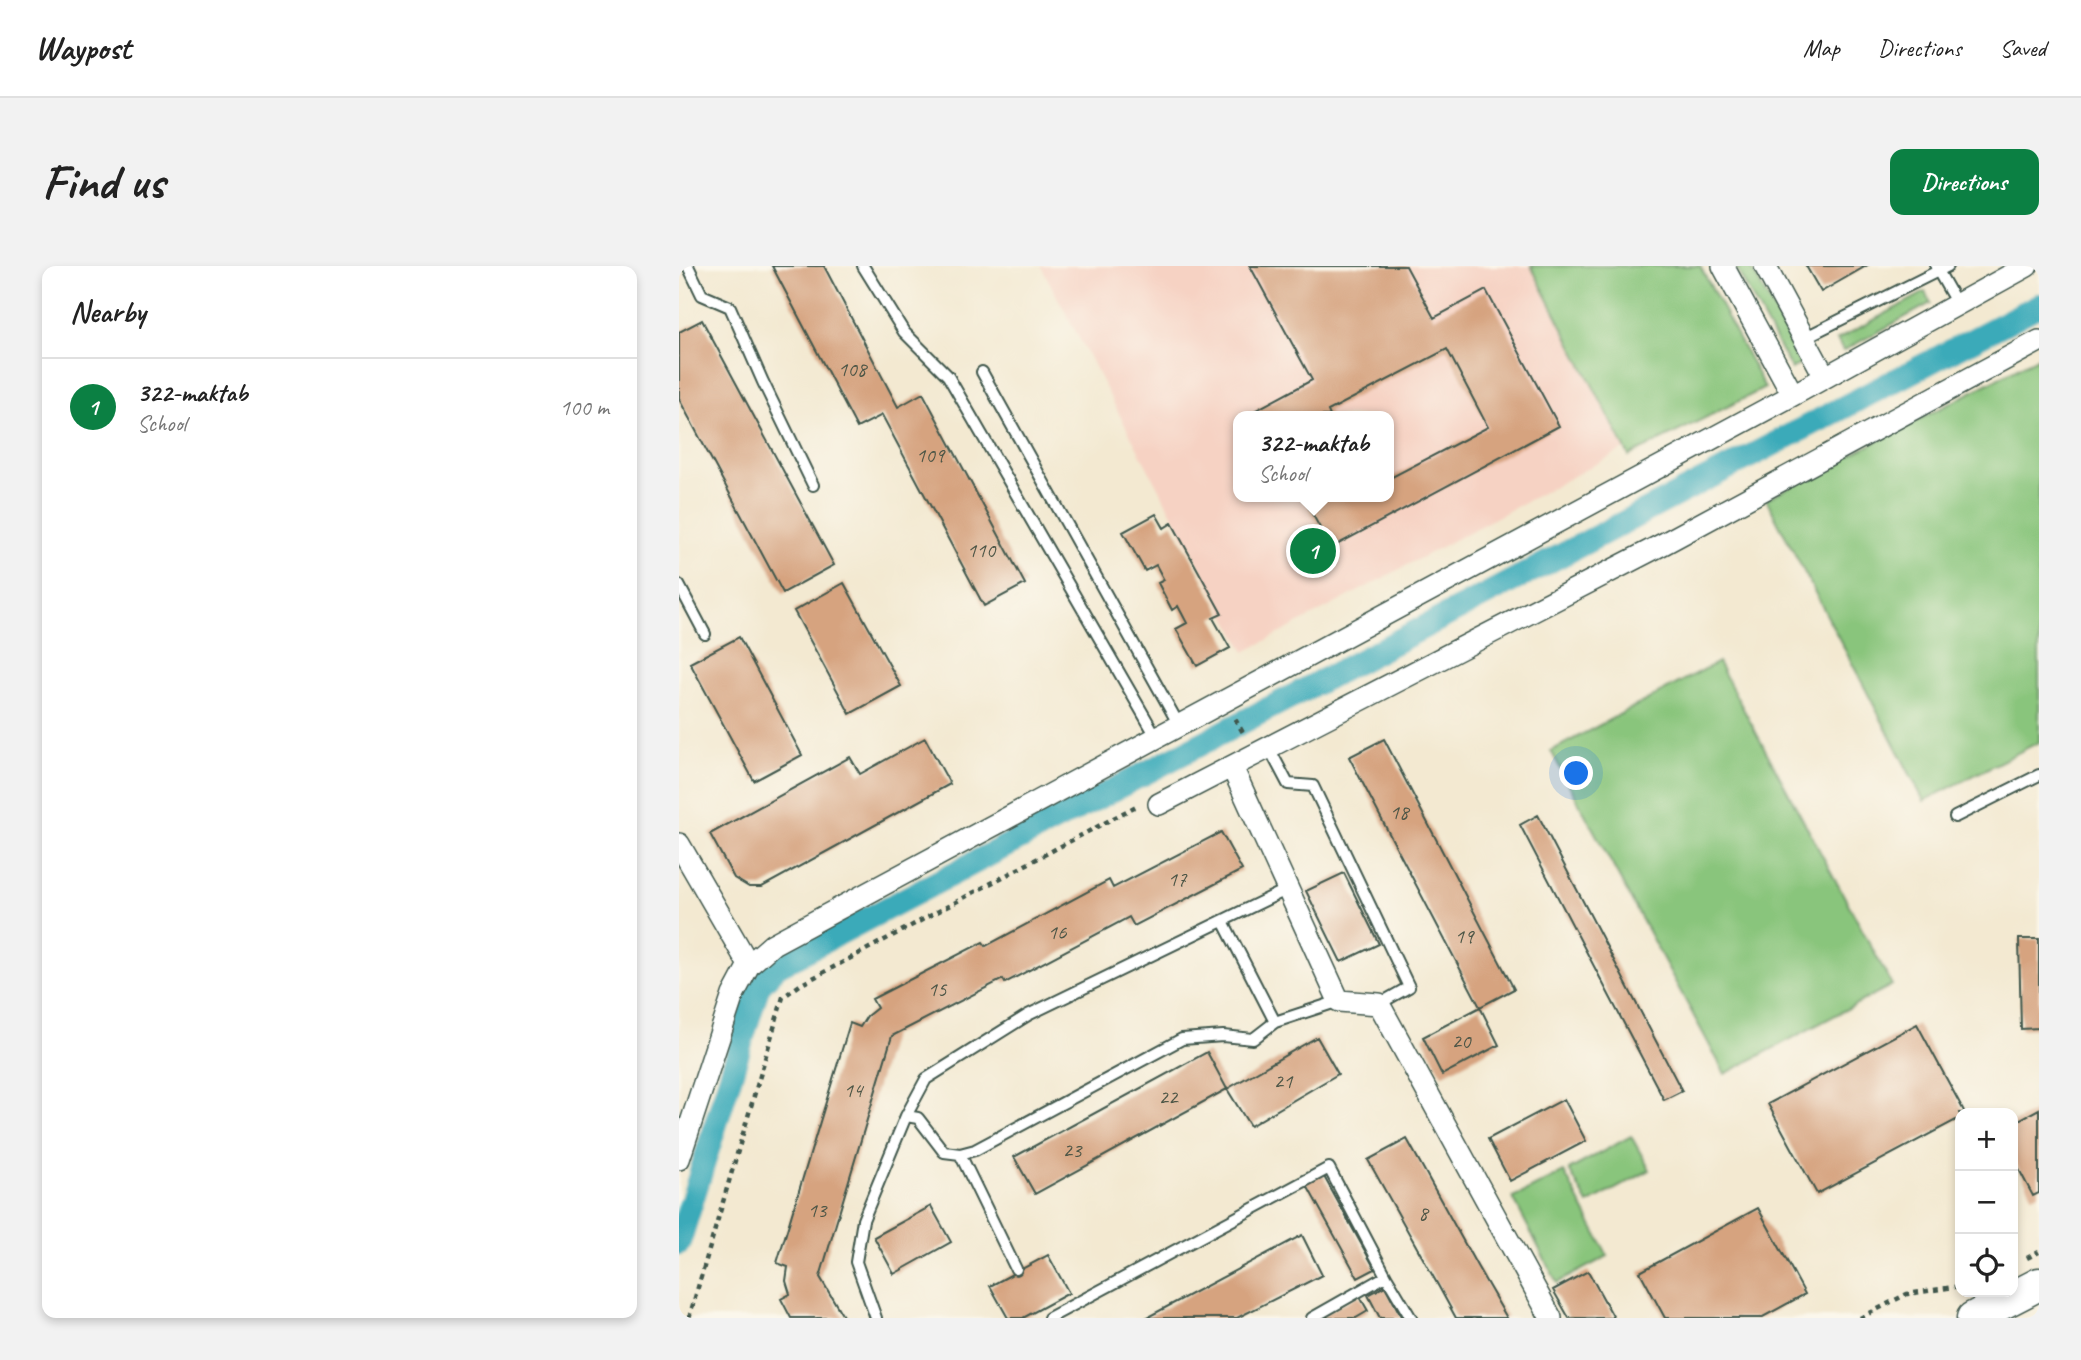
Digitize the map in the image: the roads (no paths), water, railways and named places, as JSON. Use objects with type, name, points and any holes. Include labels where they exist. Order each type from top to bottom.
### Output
[{"type":"main road","points":[[1973,1318],[2039,1284]]},
{"type":"street","points":[[1723,266],[1793,395]]},
{"type":"street","points":[[1765,266],[1825,377]]},
{"type":"street","points":[[679,1159],[733,995],[749,965],[773,944],[1793,395],[2027,266]]},
{"type":"street","points":[[2035,266],[2039,272]]},
{"type":"street","points":[[1149,804],[1269,748],[1665,543],[2039,341]]},
{"type":"street","points":[[1232,766],[1339,1001],[1379,1004],[1551,1318]]},
{"type":"street","points":[[679,844],[749,965]]},
{"type":"lane","points":[[688,266],[702,295],[730,307],[813,485]]},
{"type":"lane","points":[[863,266],[904,332],[948,376],[1157,738]]},
{"type":"lane","points":[[1804,338],[1941,268],[1957,304]]},
{"type":"lane","points":[[982,372],[1179,725]]},
{"type":"lane","points":[[679,584],[705,634]]},
{"type":"lane","points":[[1269,748],[1288,784],[1313,786],[1409,987],[1379,1004]]},
{"type":"lane","points":[[1955,817],[2039,775]]},
{"type":"lane","points":[[876,1318],[856,1262],[863,1220],[906,1116],[926,1079],[1028,1015],[1288,889]]},
{"type":"lane","points":[[1223,921],[1275,1022]]},
{"type":"lane","points":[[906,1116],[918,1118],[944,1153],[960,1154],[975,1150],[1182,1039],[1223,1036],[1253,1039],[1275,1022],[1339,1001]]},
{"type":"lane","points":[[960,1154],[1016,1269]]},
{"type":"lane","points":[[1049,1318],[1329,1168],[1386,1276],[1412,1318]]},
{"type":"lane","points":[[1312,1318],[1386,1276]]},
{"type":"waterway","points":[[679,1243],[757,991],[777,966],[2039,305]]},
{"type":"place","name":"322-maktab","points":[[1313,551]]}]
